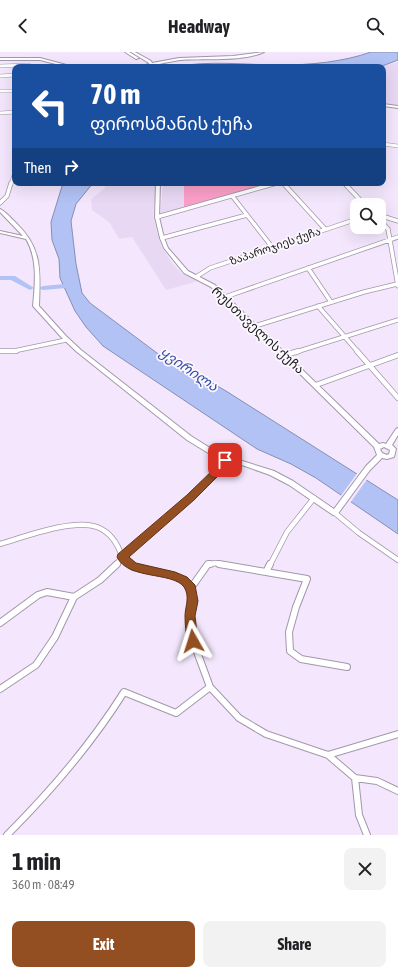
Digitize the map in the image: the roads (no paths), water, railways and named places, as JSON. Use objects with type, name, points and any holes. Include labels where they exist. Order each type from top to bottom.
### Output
[{"type":"street","points":[[127,52],[146,63],[151,64],[186,59],[245,56],[262,52]]},
{"type":"street","points":[[133,52],[151,64]]},
{"type":"street","points":[[0,59],[40,59],[60,64]]},
{"type":"street","points":[[29,64],[30,59]]},
{"type":"street","points":[[0,66],[12,66]]},
{"type":"street","points":[[0,76],[12,75]]},
{"type":"street","points":[[0,91],[12,91]]},
{"type":"street","points":[[386,105],[398,107]]},
{"type":"street","points":[[0,113],[12,112]]},
{"type":"street","points":[[386,144],[398,146]]},
{"type":"street","points":[[0,203],[6,196],[12,180]]},
{"type":"street","name":"რუსთაველის ქუჩა","points":[[158,186],[157,217],[162,238],[175,260],[186,272],[213,286],[225,297],[378,447]]},
{"type":"street","points":[[157,217],[268,186]]},
{"type":"street","points":[[286,186],[325,229]]},
{"type":"street","points":[[347,186],[358,198]]},
{"type":"street","points":[[233,197],[272,247]]},
{"type":"street","points":[[0,210],[10,218],[32,246],[37,275],[36,306],[66,340],[81,354],[96,364],[189,438],[225,460],[239,462],[272,473],[291,483],[335,513],[359,533],[398,560]]},
{"type":"street","points":[[162,238],[247,215]]},
{"type":"street","points":[[386,217],[398,221]]},
{"type":"street","name":"ზაპაროჯიეს ქუჩა","points":[[196,277],[210,268],[350,221]]},
{"type":"street","points":[[255,326],[331,302],[398,285],[388,229],[386,227]]},
{"type":"street","points":[[0,232],[27,238]]},
{"type":"street","points":[[225,297],[398,237]]},
{"type":"street","points":[[308,268],[331,302]]},
{"type":"street","points":[[318,306],[398,398]]},
{"type":"street","points":[[285,355],[344,335],[398,320]]},
{"type":"street","points":[[0,351],[14,351],[66,340]]},
{"type":"street","points":[[316,385],[398,354]]},
{"type":"street","points":[[388,446],[398,430]]},
{"type":"street","points":[[383,445],[388,446],[393,451],[395,456],[381,456],[377,450],[378,447],[383,445]]},
{"type":"street","points":[[335,513],[368,468],[381,456]]},
{"type":"street","points":[[0,689],[36,665],[55,637],[74,597],[87,590],[116,565],[122,557],[190,498],[222,467],[225,460]]},
{"type":"street","points":[[266,572],[287,532],[314,498]]},
{"type":"street","points":[[0,544],[36,533],[78,525],[92,525],[108,532],[119,547],[122,557],[133,567],[172,575],[183,580],[191,588],[193,601],[190,616],[193,641],[210,687],[239,718],[266,734],[328,755],[355,778],[377,781],[398,791]]},
{"type":"street","points":[[191,588],[208,564],[215,563],[307,579],[296,607],[289,632],[290,651],[301,659],[346,667]]},
{"type":"street","points":[[0,623],[38,594],[47,592],[74,597]]},
{"type":"street","points":[[6,835],[23,820],[56,782],[111,713],[124,692],[176,712],[210,687]]},
{"type":"street","points":[[328,755],[398,734]]},
{"type":"street","points":[[355,778],[359,815],[367,835]]},
{"type":"water","points":[[371,52],[398,52],[398,60],[386,65],[315,64],[338,61]]},
{"type":"water","points":[[214,63],[248,64],[200,64]]},
{"type":"water","name":"ყვირილა","points":[[62,186],[91,186],[76,204],[71,221],[76,264],[82,293],[90,303],[187,374],[200,376],[226,391],[398,500],[398,534],[316,478],[291,464],[257,449],[103,346],[86,327],[75,311],[60,278],[59,259],[52,240],[51,222]]},
{"type":"waterway","points":[[0,278],[12,278],[30,288]]},
{"type":"waterway","points":[[43,288],[75,285]]}]
